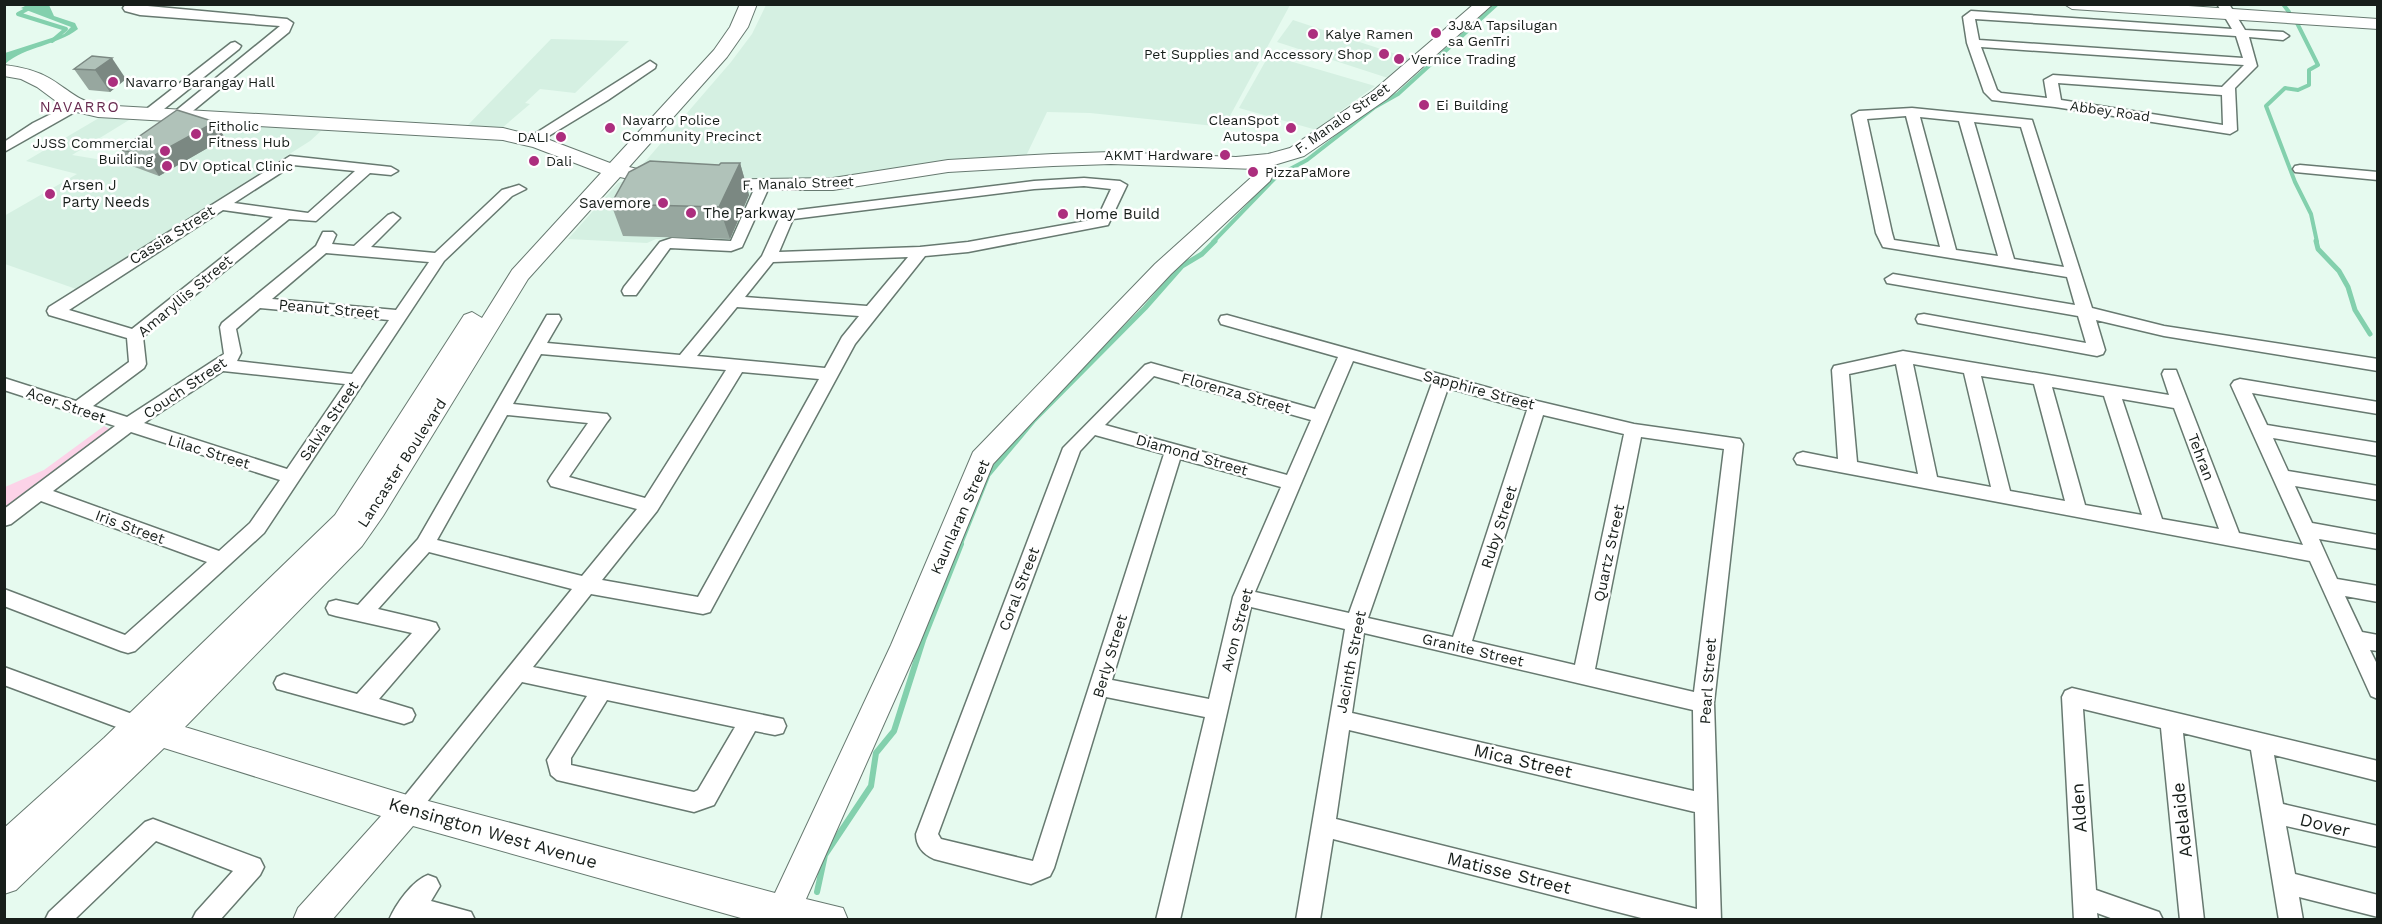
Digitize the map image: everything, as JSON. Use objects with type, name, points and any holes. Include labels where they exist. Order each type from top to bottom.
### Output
[{"type":"street","points":[[133,4],[129,8],[140,12],[287,23],[285,29],[178,116]]},
{"type":"street","name":"Lancaster Boulevard","points":[[608,169],[719,34],[732,4]]},
{"type":"street","name":"Lancaster Boulevard","points":[[4,879],[344,522],[501,273],[608,169],[727,46],[745,16],[748,4]]},
{"type":"street","name":"F. Manalo Street","points":[[4,70],[26,74],[75,106],[98,111],[503,134],[532,140],[608,169],[690,183],[833,184],[948,166],[1111,158],[1236,163],[1263,161],[1297,152],[1380,95],[1485,4]]},
{"type":"street","points":[[2072,4],[2226,9],[2378,24]]},
{"type":"street","points":[[2055,103],[2051,80],[2053,79],[2228,92],[2230,83],[2249,69],[2250,52],[2226,9]]},
{"type":"street","points":[[2250,62],[1973,43],[1971,15],[2283,36]]},
{"type":"street","name":"Abbey Road","points":[[1973,43],[1991,92],[1997,97],[2055,103],[2230,130],[2228,92]]},
{"type":"street","points":[[149,114],[235,46]]},
{"type":"street","points":[[532,140],[650,65]]},
{"type":"street","points":[[4,148],[75,106]]},
{"type":"street","points":[[1912,112],[1948,252]]},
{"type":"street","points":[[1924,319],[2097,350],[2027,123],[1912,112],[1859,115],[1888,244],[2073,273]]},
{"type":"street","points":[[1965,117],[2007,262]]},
{"type":"street","name":"Cassia Street","points":[[135,335],[55,311],[290,160],[367,168]]},
{"type":"street","name":"Kaunlaran Street","points":[[782,916],[905,645],[982,459],[1163,269],[1263,177],[1266,169],[1263,161]]},
{"type":"street","points":[[219,205],[311,218],[367,168],[391,171]]},
{"type":"street","points":[[2300,169],[2378,176]]},
{"type":"street","points":[[684,361],[769,256],[787,215],[1034,185],[1084,182],[1120,185],[1103,222],[968,247],[920,252],[769,256]]},
{"type":"street","points":[[630,291],[665,245],[672,243],[731,246],[737,244],[763,185]]},
{"type":"street","name":"Salvia Street","points":[[4,597],[128,645],[257,528],[439,258],[496,202],[519,189]]},
{"type":"street","name":"Amaryllis Street","points":[[79,408],[138,364],[135,335],[285,215]]},
{"type":"street","points":[[358,251],[393,218]]},
{"type":"street","name":"Couch Street","points":[[4,519],[127,426],[222,365],[233,353],[228,327],[326,242],[358,251]]},
{"type":"street","points":[[358,251],[439,258]]},
{"type":"street","points":[[425,544],[586,585],[703,606],[848,341],[920,252]]},
{"type":"street","points":[[1893,279],[2085,312],[2164,331],[2378,365]]},
{"type":"street","points":[[732,301],[871,312]]},
{"type":"street","name":"Peanut Street","points":[[257,303],[400,316]]},
{"type":"street","points":[[362,614],[425,544],[554,319]]},
{"type":"street","name":"Sapphire Street","points":[[1227,320],[1537,407],[1634,430],[1734,444]]},
{"type":"street","points":[[538,348],[830,374]]},
{"type":"street","name":"Avon Street","points":[[1168,920],[1243,597],[1348,354]]},
{"type":"street","points":[[1903,357],[1929,482]]},
{"type":"street","points":[[1848,467],[1840,370],[1903,357],[2181,403]]},
{"type":"street","points":[[222,365],[357,380]]},
{"type":"street","points":[[310,920],[407,810],[650,507],[737,366]]},
{"type":"street","points":[[1971,368],[2002,496]]},
{"type":"street","name":"Florenza Street","points":[[1151,369],[1321,417]]},
{"type":"street","name":"Coral Street","points":[[1045,861],[1042,868],[1031,873],[934,848],[927,840],[927,834],[1072,448],[1151,369]]},
{"type":"street","name":"Tehran","points":[[2170,374],[2232,539]]},
{"type":"street","name":"Jacinth Street","points":[[1308,920],[1356,622],[1442,380]]},
{"type":"street","points":[[2041,380],[2077,510]]},
{"type":"street","name":"Acer Street","points":[[4,384],[127,426]]},
{"type":"street","points":[[2378,408],[2240,385],[2378,690]]},
{"type":"street","points":[[2111,392],[2156,525]]},
{"type":"street","name":"Ruby Street","points":[[1460,647],[1537,407]]},
{"type":"street","points":[[502,409],[601,418],[557,481],[650,507]]},
{"type":"street","name":"Lilac Street","points":[[127,426],[291,477]]},
{"type":"street","name":"Diamond Street","points":[[1092,428],[1292,483]]},
{"type":"street","name":"Quartz Street","points":[[1583,675],[1634,430]]},
{"type":"street","points":[[2261,430],[2378,450]]},
{"type":"street","name":"Pearl Street","points":[[1709,920],[1703,703],[1734,444]]},
{"type":"street","name":"Berly Street","points":[[1045,861],[1174,450]]},
{"type":"street","points":[[1803,459],[2317,555]]},
{"type":"street","points":[[2282,477],[2378,494]]},
{"type":"street","name":"Iris Street","points":[[38,493],[223,560]]},
{"type":"street","points":[[2305,529],[2378,542]]},
{"type":"street","points":[[2330,585],[2378,594]]},
{"type":"street","name":"Granite Street","points":[[1243,597],[1703,703]]},
{"type":"street","points":[[336,608],[429,629],[362,703]]},
{"type":"street","points":[[2355,639],[2378,643]]},
{"type":"street","points":[[516,672],[775,726]]},
{"type":"street","points":[[4,676],[148,730]]},
{"type":"street","points":[[284,683],[404,715]]},
{"type":"street","points":[[1100,687],[1217,710]]},
{"type":"street","points":[[602,690],[558,760],[559,768],[565,773],[694,802],[706,798],[750,720]]},
{"type":"street","name":"Alden","points":[[2085,908],[2072,697],[2171,721]]},
{"type":"street","name":"Mica Street","points":[[1340,718],[1706,804]]},
{"type":"street","points":[[2171,721],[2378,771]]},
{"type":"street","name":"Adelaide","points":[[2171,721],[2192,920]]},
{"type":"street","name":"Lancaster Boulevard","points":[[4,850],[148,730]]},
{"type":"street","name":"Kensington West Avenue","points":[[148,730],[407,810],[782,916],[831,920]]},
{"type":"street","points":[[2261,743],[2291,920]]},
{"type":"street","name":"Dover","points":[[2272,812],[2378,837]]},
{"type":"street","name":"Matisse Street","points":[[1323,826],[1696,920]]},
{"type":"street","points":[[57,920],[153,829],[252,867],[204,920]]},
{"type":"street","points":[[2284,882],[2378,906]]},
{"type":"street","points":[[406,913],[428,886]]},
{"type":"street","points":[[2085,908],[2151,920]]},
{"type":"street","points":[[406,913],[463,920]]},
{"type":"shaded area","points":[[27,5],[49,5],[54,16],[75,23],[78,29],[60,39],[22,53],[5,64],[5,53],[64,34],[71,27],[21,8]]},
{"type":"shaded area","points":[[766,5],[1290,5],[1224,127],[1090,113],[1047,112],[1026,156],[843,178],[742,180],[637,171],[731,62],[752,34]]},
{"type":"shaded area","points":[[1293,20],[1411,59],[1391,79],[1277,42]]},
{"type":"shaded area","points":[[551,39],[629,41],[575,93],[540,89],[525,103],[530,104],[502,128],[466,127]]},
{"type":"shaded area","points":[[1269,55],[1375,86],[1338,113],[1320,131],[1239,108]]},
{"type":"shaded area","points":[[104,115],[134,117],[72,155],[133,165],[194,121],[321,131],[310,141],[76,289],[5,264],[4,216],[77,174],[26,161]]},
{"type":"shaded area","name":"The Parkway","points":[[627,180],[765,190],[741,242],[656,239],[647,243],[568,239],[618,183]]},
{"type":"shaded area","points":[[104,426],[110,429],[5,509],[5,487],[44,470]]},
{"type":"building","points":[[92,56],[112,58],[95,70],[74,69]]},
{"type":"building","points":[[177,110],[215,122],[148,159],[121,149]]},
{"type":"building","points":[[650,161],[719,165],[721,163],[740,163],[719,207],[611,204],[629,172]]},
{"type":"waterway","points":[[37,4],[18,14],[66,29],[52,41]]},
{"type":"waterway","points":[[1213,242],[1277,176],[1307,160],[1375,107],[1398,94],[1497,4]]},
{"type":"waterway","points":[[2283,4],[2289,12]]},
{"type":"waterway","points":[[2297,23],[2318,65],[2309,70],[2309,85],[2298,90],[2285,88],[2266,106],[2295,182],[2311,214],[2317,242]]},
{"type":"waterway","points":[[960,545],[988,475],[1034,420],[1145,308],[1182,266],[1202,254],[1215,241]]},
{"type":"waterway","points":[[2316,241],[2318,249],[2339,271],[2348,287],[2355,310],[2370,334]]},
{"type":"waterway","points":[[817,892],[825,855],[871,786],[876,753],[894,731],[923,640],[961,544]]},
{"type":"place","name":"3J&A Tapsilugan sa GenTri","points":[[1436,33]]},
{"type":"place","name":"Kalye Ramen","points":[[1313,34]]},
{"type":"place","name":"Pet Supplies and Accessory Shop","points":[[1384,54]]},
{"type":"place","name":"Vernice Trading","points":[[1399,59]]},
{"type":"place","name":"Navarro Barangay Hall","points":[[113,82]]},
{"type":"place","name":"Ei Building","points":[[1424,105]]},
{"type":"place","name":"Navarro Police Community Precinct","points":[[610,128]]},
{"type":"place","name":"CleanSpot Autospa","points":[[1291,128]]},
{"type":"place","name":"Fitholic Fitness Hub","points":[[196,134]]},
{"type":"place","name":"DALI","points":[[561,137]]},
{"type":"place","name":"JJSS Commercial Building","points":[[165,151]]},
{"type":"place","name":"AKMT Hardware","points":[[1225,155]]},
{"type":"place","name":"Dali","points":[[534,161]]},
{"type":"place","name":"DV Optical Clinic","points":[[167,166]]},
{"type":"place","name":"PizzaPaMore","points":[[1253,172]]},
{"type":"place","name":"Arsen J Party Needs","points":[[50,194]]},
{"type":"place","name":"Savemore","points":[[663,203]]},
{"type":"place","name":"The Parkway","points":[[691,213]]},
{"type":"place","name":"Home Build","points":[[1063,214]]},
{"type":"district","name":"NAVARRO","points":[[80,107]]}]
